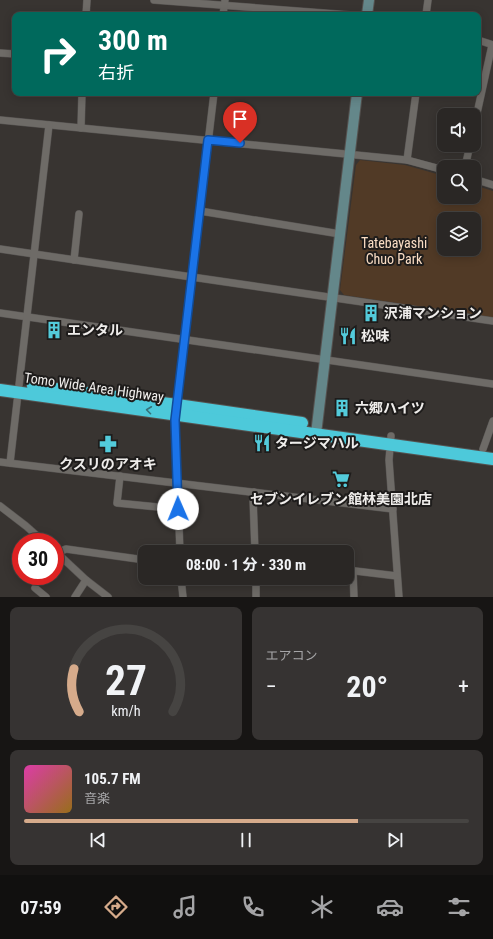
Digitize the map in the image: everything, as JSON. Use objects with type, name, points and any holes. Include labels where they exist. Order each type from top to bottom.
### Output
[{"type":"highway","name":"Tomo Wide Area Highway","points":[[0,382],[19,388],[177,409],[316,430],[390,440],[488,450]]},
{"type":"highway","name":"Tomo Wide Area Highway","points":[[0,390],[19,388]]},
{"type":"highway","name":"Tomo Wide Area Highway","points":[[390,440],[493,459]]},
{"type":"street","points":[[86,12],[87,0]]},
{"type":"street","points":[[154,0],[224,3],[318,12]]},
{"type":"street","points":[[367,12],[369,0]]},
{"type":"street","points":[[426,12],[428,0]]},
{"type":"street","points":[[481,41],[492,45],[481,95]]},
{"type":"street","points":[[0,53],[12,54]]},
{"type":"street","points":[[81,128],[82,96]]},
{"type":"street","points":[[180,545],[175,424],[214,96]]},
{"type":"street","points":[[316,430],[357,96]]},
{"type":"street","points":[[407,160],[416,96]]},
{"type":"street","points":[[478,108],[481,96]]},
{"type":"street","points":[[0,120],[407,160],[437,168]]},
{"type":"street","points":[[10,463],[49,125]]},
{"type":"street","points":[[481,181],[493,185]]},
{"type":"street","points":[[200,211],[340,234]]},
{"type":"street","points":[[74,260],[80,214]]},
{"type":"street","points":[[0,249],[493,321]]},
{"type":"street","points":[[0,313],[493,384]]},
{"type":"street","points":[[488,450],[493,421]]},
{"type":"street","points":[[390,440],[389,460],[399,597]]},
{"type":"street","points":[[0,462],[393,509]]},
{"type":"street","points":[[120,476],[117,503],[178,509]]},
{"type":"street","points":[[254,492],[255,545]]},
{"type":"street","points":[[0,506],[34,533]]},
{"type":"street","points":[[64,550],[138,559]]},
{"type":"street","points":[[64,559],[86,580],[108,597]]},
{"type":"street","points":[[354,571],[397,576]]},
{"type":"street","points":[[75,597],[86,580]]},
{"type":"street","points":[[182,585],[183,597]]},
{"type":"street","points":[[256,585],[256,597]]},
{"type":"street","points":[[352,585],[354,597]]},
{"type":"street","points":[[35,588],[46,597]]},
{"type":"green space","name":"Tatebayashi Chuo Park","points":[[360,160],[405,165],[437,174],[437,204],[481,204],[481,187],[493,191],[493,318],[344,295],[340,290],[356,165]]},
{"type":"place","name":"沢浦マンション","points":[[371,313]]},
{"type":"place","name":"エンタル","points":[[54,330]]},
{"type":"place","name":"松味","points":[[348,336]]},
{"type":"place","name":"六郷ハイツ","points":[[342,408]]},
{"type":"place","name":"タージマハル","points":[[262,443]]},
{"type":"place","name":"クスリのアオキ","points":[[108,444]]},
{"type":"place","name":"セブンイレブン館林美園北店","points":[[341,479]]},
{"type":"route","points":[[178,509],[175,420],[208,140],[240,143]]}]
